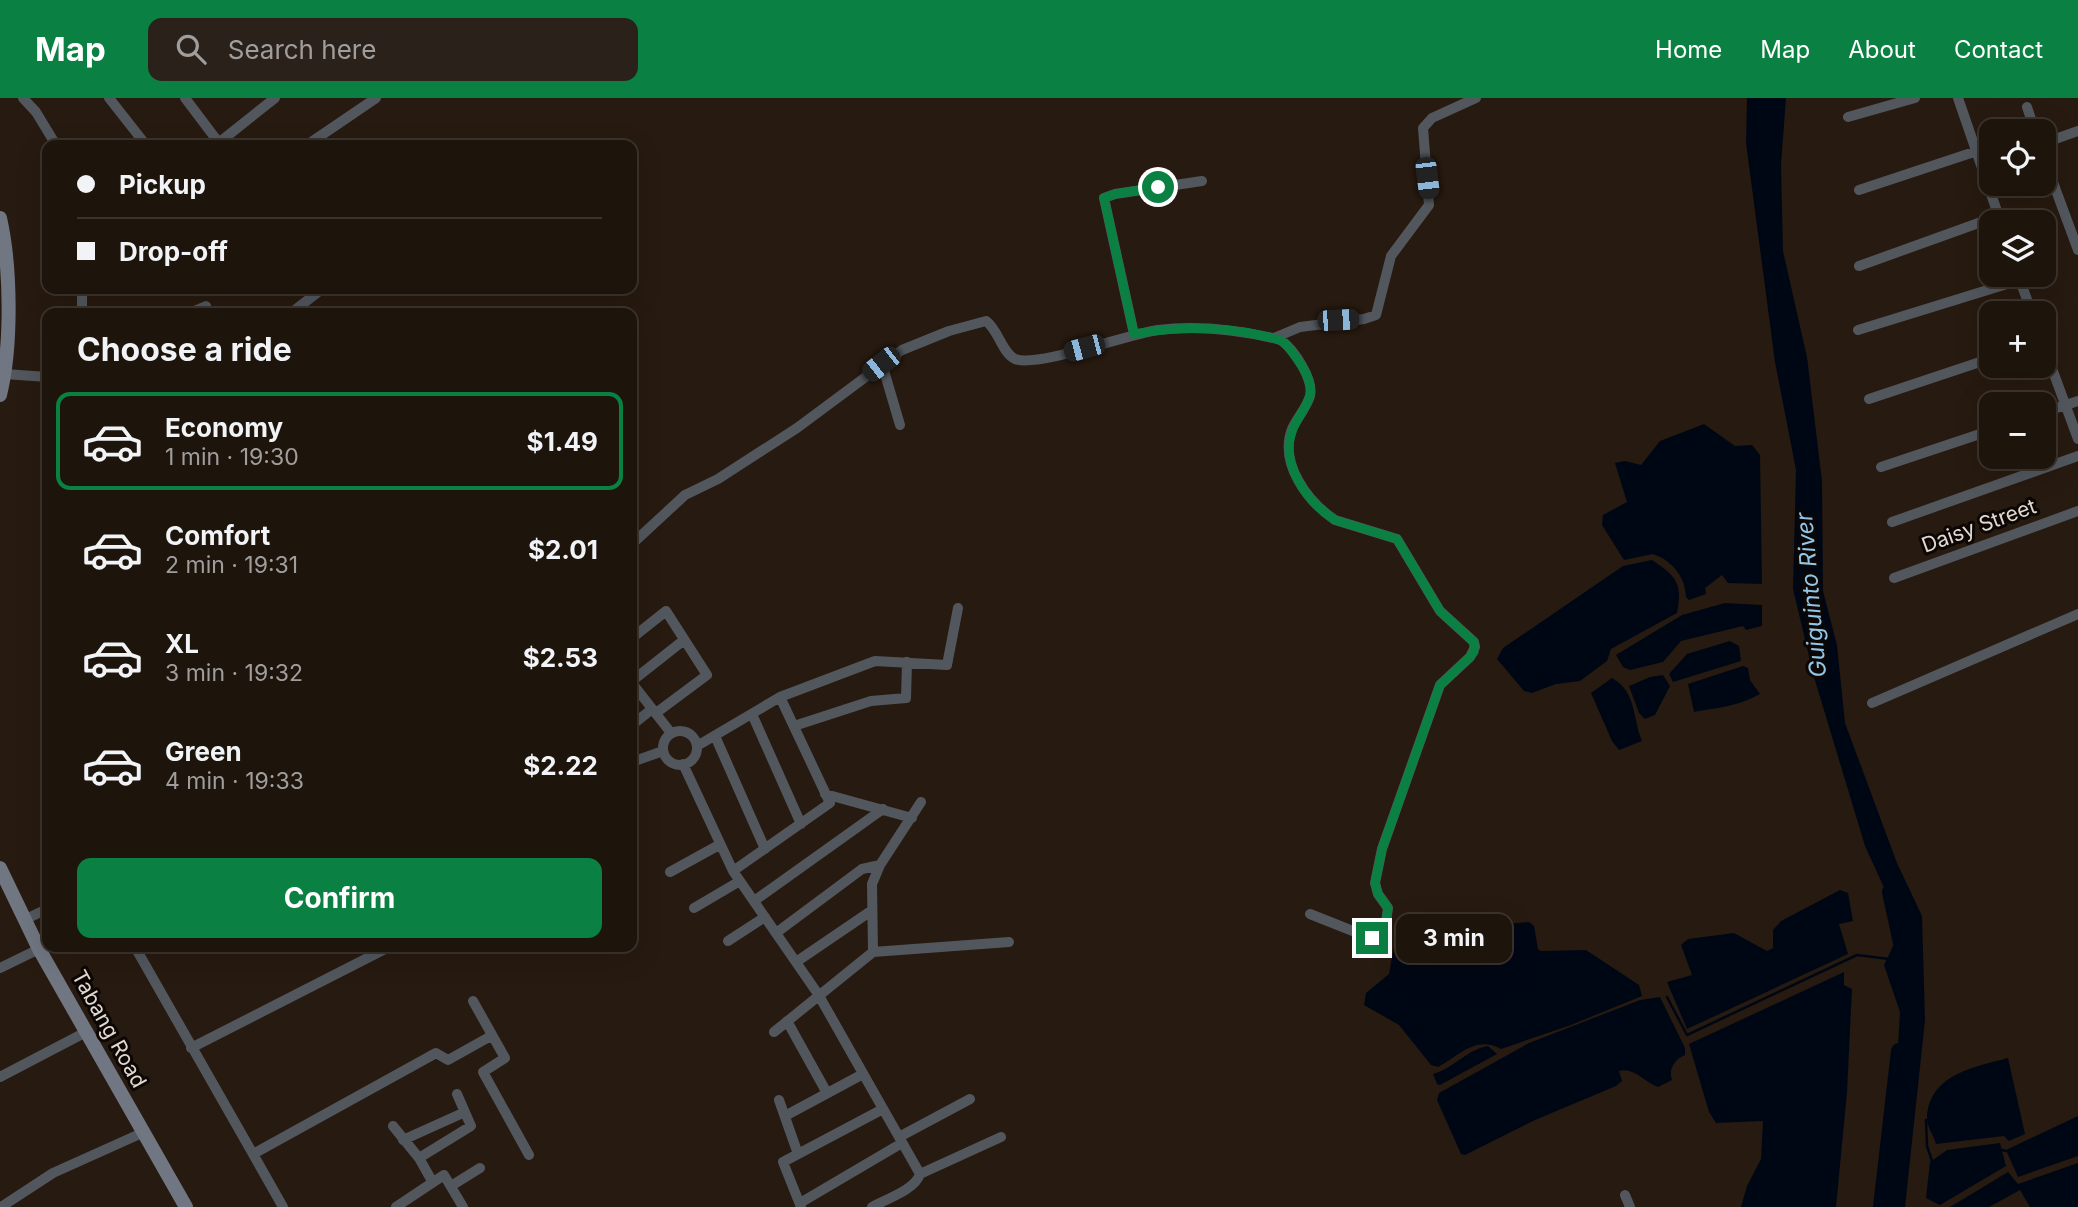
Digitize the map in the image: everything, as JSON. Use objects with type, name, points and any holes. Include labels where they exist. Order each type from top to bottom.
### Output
[{"type":"main road","points":[[0,218],[7,262],[5,373],[0,395]]},
{"type":"main road","name":"Tabang Road","points":[[0,868],[39,949],[186,1207]]},
{"type":"street","points":[[23,98],[36,112],[53,140]]},
{"type":"street","points":[[109,98],[142,140]]},
{"type":"street","points":[[185,98],[214,140]]},
{"type":"street","points":[[254,98],[261,109]]},
{"type":"street","points":[[222,140],[275,98]]},
{"type":"street","points":[[314,140],[376,98]]},
{"type":"street","points":[[1274,338],[1300,327],[1376,315],[1391,256],[1429,205],[1423,128],[1432,118],[1476,98]]},
{"type":"street","points":[[1849,117],[1915,98]]},
{"type":"street","points":[[1958,98],[1979,157]]},
{"type":"street","points":[[2026,107],[2030,119]]},
{"type":"street","points":[[2056,139],[2078,131]]},
{"type":"street","points":[[1859,190],[1977,151]]},
{"type":"street","points":[[1134,334],[1104,198],[1202,181]]},
{"type":"street","points":[[2056,190],[2078,250]]},
{"type":"street","points":[[1858,266],[1979,226]]},
{"type":"street","points":[[1858,330],[1991,287]]},
{"type":"street","points":[[297,308],[316,294]]},
{"type":"street","points":[[201,308],[206,306]]},
{"type":"street","points":[[637,539],[685,495],[718,479],[797,428],[902,350],[982,321],[991,325],[1010,355],[1017,360],[1059,354],[1134,334],[1180,328],[1212,328],[1274,338],[1285,343],[1305,373],[1310,388],[1310,396],[1292,430],[1287,446],[1289,460],[1303,487],[1326,514],[1335,520],[1397,539],[1440,611],[1474,642],[1475,647],[1470,657],[1440,685],[1382,849],[1375,883],[1378,894],[1388,908],[1383,943],[1310,914]]},
{"type":"street","points":[[1869,399],[1979,362]]},
{"type":"street","points":[[881,364],[900,425]]},
{"type":"street","points":[[5,373],[42,377]]},
{"type":"street","points":[[2055,378],[2078,439]]},
{"type":"street","points":[[2056,408],[2078,401]]},
{"type":"street","points":[[1881,467],[1979,434]]},
{"type":"street","points":[[1892,522],[2078,456]]},
{"type":"street","name":"Daisy Street","points":[[1894,578],[2078,511]]},
{"type":"street","points":[[697,746],[780,697],[875,661],[947,665],[958,608]]},
{"type":"street","points":[[637,634],[666,611],[708,675],[637,722]]},
{"type":"street","points":[[1872,703],[2078,614]]},
{"type":"street","points":[[637,678],[684,640]]},
{"type":"street","points":[[794,726],[871,701],[906,698],[907,662]]},
{"type":"street","points":[[637,689],[671,733]]},
{"type":"street","points":[[733,871],[830,803],[780,697]]},
{"type":"street","points":[[752,714],[801,824]]},
{"type":"street","points":[[680,731],[689,733],[697,746],[695,756],[683,764],[673,763],[663,751],[664,742],[671,733],[680,731]]},
{"type":"street","points":[[715,736],[765,849]]},
{"type":"street","points":[[637,760],[663,751]]},
{"type":"street","points":[[683,764],[733,871],[818,994],[920,1174],[918,1181],[872,1207]]},
{"type":"street","points":[[825,794],[912,818]]},
{"type":"street","points":[[873,951],[872,884],[880,865],[921,802]]},
{"type":"street","points":[[754,901],[883,809]]},
{"type":"street","points":[[670,872],[719,845]]},
{"type":"street","points":[[776,933],[862,869],[880,865]]},
{"type":"street","points":[[694,908],[740,881]]},
{"type":"street","points":[[24,919],[42,911]]},
{"type":"street","points":[[796,962],[871,911]]},
{"type":"street","points":[[728,941],[765,918]]},
{"type":"street","points":[[774,1032],[873,951],[1009,942]]},
{"type":"street","points":[[0,968],[39,949]]},
{"type":"street","points":[[138,952],[283,1207]]},
{"type":"street","points":[[191,1048],[379,952]]},
{"type":"street","points":[[473,1001],[505,1058],[483,1072],[529,1155]]},
{"type":"street","points":[[787,1021],[827,1093]]},
{"type":"street","points":[[0,1077],[88,1031]]},
{"type":"street","points":[[253,1154],[436,1053],[448,1060],[491,1036]]},
{"type":"street","points":[[785,1116],[863,1074]]},
{"type":"street","points":[[419,1158],[471,1126],[457,1094]]},
{"type":"street","points":[[883,1109],[783,1162],[801,1205],[900,1140],[970,1099]]},
{"type":"street","points":[[779,1100],[797,1154]]},
{"type":"street","points":[[404,1140],[465,1112]]},
{"type":"street","points":[[393,1126],[419,1158],[432,1181]]},
{"type":"street","points":[[1,1207],[53,1173],[142,1133]]},
{"type":"street","points":[[920,1174],[1001,1137]]},
{"type":"street","points":[[451,1186],[480,1168]]},
{"type":"street","points":[[394,1204],[444,1175],[463,1207]]},
{"type":"street","points":[[1625,1195],[1630,1207]]},
{"type":"water","points":[[1747,98],[1786,98],[1781,164],[1783,251],[1807,357],[1822,481],[1823,591],[1837,645],[1845,723],[1897,863],[1922,916],[1925,1020],[1905,1207],[1879,1207],[1894,1115],[1900,1012],[1884,965],[1902,927],[1865,846],[1814,677],[1793,589],[1796,470],[1775,362],[1746,143]]},
{"type":"water","points":[[1704,424],[1735,446],[1752,445],[1760,455],[1762,584],[1728,583],[1722,575],[1705,588],[1706,594],[1689,600],[1680,576],[1672,565],[1653,554],[1624,560],[1602,525],[1603,515],[1627,502],[1615,463],[1625,461],[1641,465],[1660,441]]},
{"type":"water","points":[[1652,560],[1676,581],[1679,594],[1677,613],[1611,649],[1607,661],[1580,681],[1556,684],[1532,693],[1524,691],[1497,659],[1503,648],[1623,566]]},
{"type":"water","points":[[1725,603],[1762,605],[1762,626],[1746,630],[1743,626],[1681,641],[1663,662],[1630,670],[1623,667],[1616,655],[1682,615]]},
{"type":"water","points":[[1730,641],[1739,646],[1741,661],[1673,682],[1669,674],[1687,654]]},
{"type":"water","points":[[1743,666],[1748,668],[1750,680],[1760,694],[1736,704],[1694,712],[1688,684]]},
{"type":"water","points":[[1663,675],[1670,686],[1655,715],[1645,719],[1639,713],[1629,686]]},
{"type":"water","points":[[1612,678],[1626,690],[1630,698],[1642,741],[1619,750],[1612,741],[1591,693]]},
{"type":"water","points":[[1840,890],[1848,893],[1853,921],[1839,924],[1848,954],[1687,1029],[1667,982],[1692,975],[1681,945],[1688,939],[1734,933],[1767,951],[1773,948],[1773,930],[1781,921]]},
{"type":"water","points":[[1529,922],[1534,926],[1538,949],[1541,951],[1586,950],[1639,985],[1642,996],[1571,1025],[1501,1049],[1492,1045],[1476,1045],[1438,1067],[1431,1065],[1399,1025],[1364,1005],[1366,993],[1389,974],[1397,930],[1405,924],[1442,929]]},
{"type":"water","points":[[1844,972],[1844,985],[1852,989],[1847,1092],[1836,1207],[1741,1207],[1747,1186],[1761,1159],[1763,1121],[1716,1123],[1709,1112],[1689,1044]]},
{"type":"water","points":[[1660,997],[1685,1048],[1685,1055],[1675,1062],[1672,1068],[1672,1080],[1658,1087],[1634,1073],[1619,1071],[1622,1081],[1616,1086],[1535,1120],[1465,1155],[1461,1154],[1437,1100],[1439,1093],[1529,1043],[1640,1000]]},
{"type":"water","points":[[1488,1046],[1497,1054],[1440,1085],[1437,1084],[1433,1074]]},
{"type":"water","points":[[2008,1058],[2025,1134],[2009,1141],[2004,1136],[1936,1144],[1927,1118],[1936,1091],[1945,1082],[1968,1069]]},
{"type":"water","points":[[2078,1116],[2078,1156],[2018,1177],[2006,1150]]},
{"type":"water","points":[[2000,1143],[2006,1166],[1940,1205],[1926,1198],[1930,1162],[1947,1150]]},
{"type":"water","points":[[2078,1163],[2078,1207],[2030,1207],[2020,1190],[1989,1207],[1950,1207],[2008,1172],[2018,1184]]},
{"type":"waterway","name":"Guiguinto River","points":[[1890,892],[1903,952]]},
{"type":"waterway","points":[[1667,997],[1687,1035],[1857,955],[1889,959]]},
{"type":"waterway","name":"Guiguinto River","points":[[1881,1207],[1899,1051]]},
{"type":"waterway","points":[[1926,1120],[1927,1146],[1932,1161]]},
{"type":"waterway","points":[[2002,1150],[2006,1151]]},
{"type":"route","points":[[1158,187],[1104,198],[1134,334],[1180,328],[1212,328],[1237,330],[1285,343],[1305,373],[1310,388],[1310,396],[1292,430],[1287,446],[1289,460],[1308,495],[1335,520],[1397,539],[1440,611],[1474,642],[1474,652],[1440,685],[1382,849],[1375,883],[1378,894],[1388,908],[1388,915],[1383,943],[1372,938]]}]
